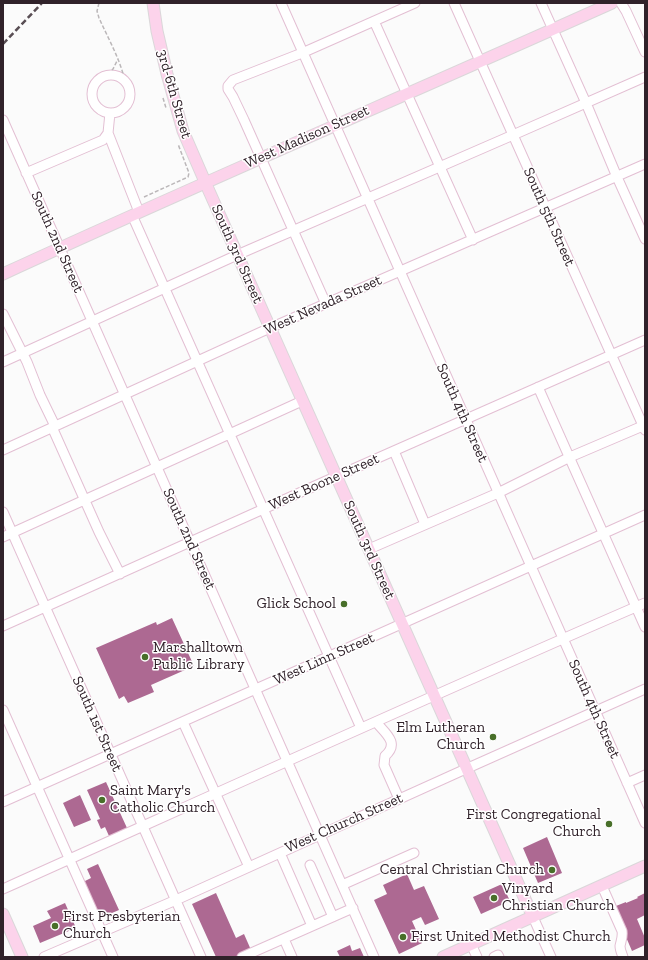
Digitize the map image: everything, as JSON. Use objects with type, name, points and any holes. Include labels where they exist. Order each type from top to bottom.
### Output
[{"type":"main road","name":"3rd-6th Street","points":[[153,3],[157,31],[167,74],[183,131],[205,183]]},
{"type":"main road","name":"West Madison Street","points":[[3,274],[136,213],[612,3]]},
{"type":"main road","name":"South 3rd Street","points":[[205,183],[533,917]]},
{"type":"main road","points":[[443,957],[645,866]]},
{"type":"main road","points":[[3,914],[22,957]]},
{"type":"street","name":"South 4th Street","points":[[281,3],[645,823]]},
{"type":"street","points":[[326,304],[244,120],[228,89],[228,86],[233,80],[302,53],[415,3]]},
{"type":"street","name":"South 5th Street","points":[[454,3],[644,427]]},
{"type":"street","points":[[541,3],[645,239]]},
{"type":"street","points":[[621,3],[645,52]]},
{"type":"street","points":[[374,21],[408,93],[473,240]]},
{"type":"street","points":[[108,75],[117,76],[125,81],[129,89],[130,98],[126,106],[119,112],[110,113],[101,110],[94,104],[92,95],[94,86],[99,79],[108,75]]},
{"type":"street","points":[[3,362],[237,254],[645,77]]},
{"type":"street","points":[[110,113],[108,133],[164,288],[361,728]]},
{"type":"street","name":"South 2nd Street","points":[[3,120],[374,957]]},
{"type":"street","points":[[26,173],[103,140],[108,133]]},
{"type":"street","name":"West Nevada Street","points":[[3,450],[270,328],[645,164]]},
{"type":"street","points":[[3,314],[27,362],[84,500],[120,574]]},
{"type":"street","name":"West Boone Street","points":[[3,626],[336,476],[645,340]]},
{"type":"street","points":[[538,387],[604,533],[641,605],[645,627]]},
{"type":"street","points":[[3,537],[302,400]]},
{"type":"street","points":[[368,549],[498,493],[570,456],[644,427]]},
{"type":"street","points":[[394,451],[425,524]]},
{"type":"street","name":"South 1st Street","points":[[3,512],[201,957]]},
{"type":"street","name":"West Linn Street","points":[[3,802],[645,515]]},
{"type":"street","points":[[3,889],[287,760],[641,605]]},
{"type":"street","name":"West Church Street","points":[[44,957],[176,900],[645,689]]},
{"type":"street","points":[[3,710],[113,957]]},
{"type":"street","points":[[183,722],[249,867]]},
{"type":"street","points":[[376,722],[392,741],[392,748],[385,756],[384,765],[398,799]]},
{"type":"street","points":[[627,783],[645,775]]},
{"type":"street","points":[[342,885],[414,852]]},
{"type":"street","points":[[280,853],[312,926]]},
{"type":"street","points":[[310,865],[333,917]]},
{"type":"street","points":[[602,886],[622,932],[623,937],[620,946],[624,957]]},
{"type":"street","points":[[242,957],[353,908]]},
{"type":"street","points":[[533,917],[551,957]]},
{"type":"street","points":[[284,939],[292,957]]},
{"type":"street","points":[[471,944],[477,957]]},
{"type":"street","points":[[494,957],[498,955],[499,957]]},
{"type":"path","points":[[99,3],[97,11],[99,18],[118,59],[125,81]]},
{"type":"path","points":[[108,75],[118,59]]},
{"type":"path","points":[[163,97],[167,111]]},
{"type":"path","points":[[144,197],[188,177],[189,173],[178,144]]},
{"type":"building","name":"Marshalltown Public Library","points":[[172,618],[194,666],[151,685],[154,692],[128,703],[124,696],[119,699],[96,648],[156,622],[157,625]]},
{"type":"building","points":[[106,782],[127,828],[109,836],[105,827],[101,829],[97,820],[100,819],[87,790]]},
{"type":"building","points":[[80,795],[91,820],[74,827],[63,803]]},
{"type":"building","points":[[547,837],[562,873],[538,883],[523,848]]},
{"type":"building","points":[[98,864],[119,910],[100,918],[83,882],[91,878],[87,869]]},
{"type":"building","points":[[407,874],[414,890],[424,886],[439,919],[425,925],[421,917],[412,921],[422,943],[399,954],[374,900],[387,894],[383,885]]},
{"type":"building","points":[[502,884],[510,901],[481,914],[473,897]]},
{"type":"building","points":[[216,893],[236,938],[244,934],[251,950],[236,957],[216,957],[192,904]]},
{"type":"building","points":[[645,893],[645,915],[637,919],[645,938],[645,945],[632,951],[614,909],[617,908],[616,906],[638,898],[637,897]]},
{"type":"building","points":[[65,903],[76,928],[40,943],[33,926],[51,918],[47,911]]},
{"type":"building","points":[[350,945],[352,951],[360,948],[364,957],[340,957],[337,951]]},
{"type":"railway","points":[[3,44],[42,3]]},
{"type":"place","name":"Glick School","points":[[344,604]]},
{"type":"place","name":"Marshalltown Public Library","points":[[145,657]]},
{"type":"place","name":"Elm Lutheran Church","points":[[493,737]]},
{"type":"place","name":"Saint Mary's Catholic Church","points":[[102,800]]},
{"type":"place","name":"First Congregational Church","points":[[609,824]]},
{"type":"place","name":"Central Christian Church","points":[[552,870]]},
{"type":"place","name":"Vinyard Christian Church","points":[[494,898]]},
{"type":"place","name":"First Presbyterian Church","points":[[55,926]]},
{"type":"place","name":"First United Methodist Church","points":[[403,937]]}]
